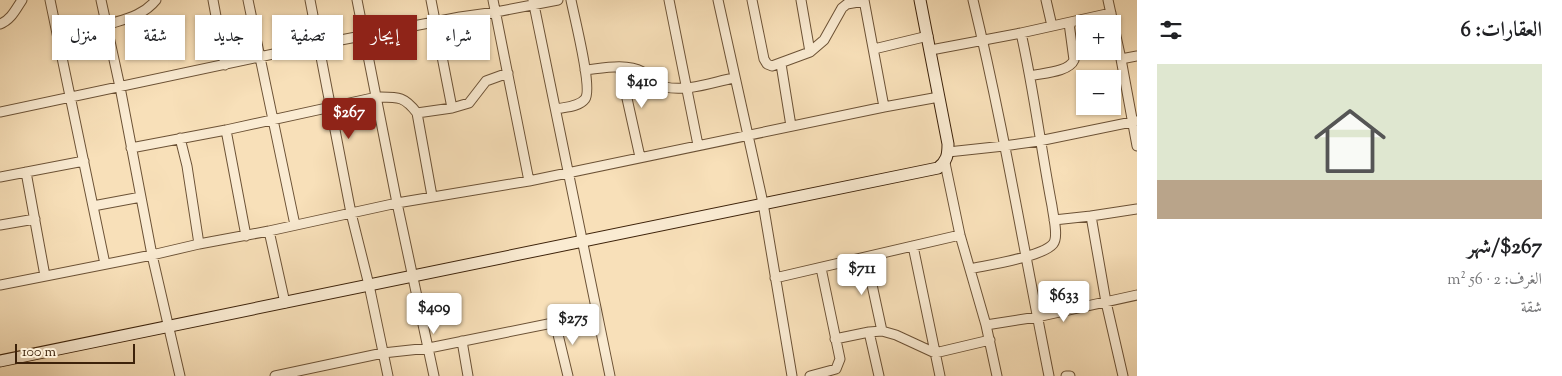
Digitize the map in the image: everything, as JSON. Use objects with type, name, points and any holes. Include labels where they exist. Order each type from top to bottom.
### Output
[{"type":"main road","points":[[0,361],[938,168],[946,157],[946,134],[920,0]]},
{"type":"street","points":[[0,24],[10,18],[22,0]]},
{"type":"street","points":[[50,0],[105,264]]},
{"type":"street","points":[[101,0],[104,15]]},
{"type":"street","points":[[115,21],[145,11],[156,0]]},
{"type":"street","points":[[213,0],[225,65]]},
{"type":"street","points":[[248,0],[251,15]]},
{"type":"street","points":[[310,0],[313,15]]},
{"type":"street","points":[[357,0],[360,15]]},
{"type":"street","points":[[431,0],[434,15]]},
{"type":"street","points":[[493,0],[529,181]]},
{"type":"street","points":[[474,15],[496,12],[533,2],[558,0]]},
{"type":"street","points":[[556,109],[578,104],[586,99],[588,91],[571,0]]},
{"type":"street","points":[[669,0],[698,145]]},
{"type":"street","points":[[718,0],[763,204],[792,376]]},
{"type":"street","points":[[752,0],[764,59],[767,64],[772,66],[810,52],[824,40],[842,8],[847,4],[864,1],[884,107]]},
{"type":"street","points":[[801,0],[810,52]]},
{"type":"street","points":[[972,0],[1004,146],[1049,376]]},
{"type":"street","points":[[1046,0],[1052,26]]},
{"type":"street","points":[[930,50],[1021,33],[1111,13],[1108,0]]},
{"type":"street","points":[[533,2],[610,376]]},
{"type":"street","points":[[1030,76],[1066,69],[1072,65],[1074,60],[1069,23]]},
{"type":"street","points":[[970,269],[1025,257],[1048,248],[1054,244],[1056,239],[1030,76],[1021,33]]},
{"type":"street","points":[[874,49],[928,36]]},
{"type":"street","points":[[1137,56],[1121,60],[1134,121],[1137,146]]},
{"type":"street","points":[[114,60],[152,255],[180,376]]},
{"type":"street","points":[[0,112],[247,60]]},
{"type":"street","points":[[261,60],[295,225]]},
{"type":"street","points":[[322,60],[351,212],[388,376]]},
{"type":"street","points":[[369,60],[434,376]]},
{"type":"street","points":[[442,60],[452,108]]},
{"type":"street","points":[[780,64],[792,126]]},
{"type":"street","points":[[585,70],[620,66],[633,68],[645,72],[656,84],[665,88],[686,88],[734,78]]},
{"type":"street","points":[[620,66],[640,157]]},
{"type":"street","points":[[417,113],[452,108],[469,103],[486,81],[508,73]]},
{"type":"street","points":[[0,286],[199,244],[246,236],[397,202],[529,181],[939,96]]},
{"type":"street","points":[[131,148],[226,130],[377,97],[392,97],[409,103],[417,113],[432,196]]},
{"type":"street","points":[[997,376],[990,340],[960,235],[946,157],[1039,141],[1134,121]]},
{"type":"street","points":[[226,130],[246,236]]},
{"type":"street","points":[[180,138],[187,166],[199,244]]},
{"type":"street","points":[[0,177],[84,161]]},
{"type":"street","points":[[26,172],[46,276]]},
{"type":"street","points":[[93,206],[141,197]]},
{"type":"street","points":[[1054,220],[1137,209]]},
{"type":"street","points":[[1091,216],[1106,302],[1123,376]]},
{"type":"street","points":[[0,225],[35,219]]},
{"type":"street","points":[[269,231],[285,303]]},
{"type":"street","points":[[775,278],[960,235]]},
{"type":"street","points":[[912,246],[940,376]]},
{"type":"street","points":[[866,257],[882,331]]},
{"type":"street","points":[[810,376],[836,369],[840,359],[821,268]]},
{"type":"street","points":[[986,325],[1037,317],[1137,295]]},
{"type":"street","points":[[275,376],[383,353],[428,348],[597,314]]},
{"type":"street","points":[[555,322],[568,376]]},
{"type":"street","points":[[835,339],[882,331],[896,335],[934,353],[990,340]]},
{"type":"street","points":[[869,332],[879,376]]},
{"type":"street","points":[[462,341],[468,376]]},
{"type":"street","points":[[323,365],[325,376]]}]
